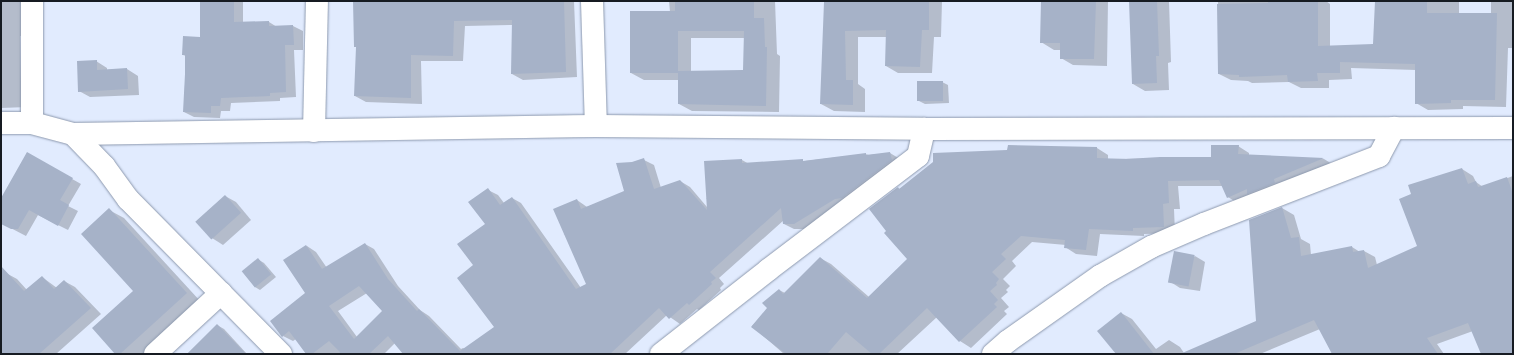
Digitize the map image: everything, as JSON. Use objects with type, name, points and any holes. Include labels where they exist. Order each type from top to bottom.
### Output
[{"type":"street","points":[[32,1],[32,123]]},
{"type":"street","points":[[314,131],[317,1]]},
{"type":"street","points":[[592,1],[596,126]]},
{"type":"street","points":[[1,123],[32,123],[73,134],[596,126],[924,129],[1513,128]]},
{"type":"street","points":[[993,354],[1008,341],[1100,276],[1151,247],[1204,224],[1379,156],[1394,128]]},
{"type":"street","points":[[661,354],[768,270],[918,156],[924,129]]},
{"type":"street","points":[[73,134],[104,166],[128,199],[281,354]]},
{"type":"street","points":[[155,354],[221,292]]},
{"type":"building","points":[[200,1],[234,1],[234,22],[269,21],[269,26],[293,25],[294,45],[285,45],[286,92],[270,93],[270,96],[221,98],[220,106],[211,106],[211,113],[183,112],[185,55],[182,55],[183,36],[200,37]]},
{"type":"building","points":[[353,1],[564,1],[566,72],[511,74],[512,20],[454,21],[453,56],[411,55],[411,98],[354,96],[356,47],[354,47]]},
{"type":"building","points":[[675,1],[754,1],[754,18],[764,18],[765,47],[767,47],[766,106],[678,104],[678,73],[630,73],[630,11],[675,11]],"holes":[[[678,31],[744,31],[743,70],[678,71]]]},
{"type":"building","points":[[929,1],[929,30],[922,30],[920,67],[885,66],[886,30],[845,31],[846,80],[853,80],[853,105],[820,104],[824,2]]},
{"type":"building","points":[[1041,1],[1096,1],[1094,59],[1060,59],[1060,43],[1040,43]]},
{"type":"building","points":[[1129,1],[1157,1],[1159,56],[1156,56],[1157,83],[1132,84]]},
{"type":"building","points":[[1268,1],[1318,1],[1318,46],[1373,44],[1375,1],[1427,1],[1427,13],[1497,13],[1495,100],[1451,100],[1451,103],[1415,104],[1415,64],[1340,62],[1340,73],[1317,73],[1318,81],[1288,82],[1287,75],[1239,77],[1239,75],[1218,74],[1217,4],[1268,3]]},
{"type":"building","points":[[97,60],[97,70],[127,68],[128,89],[78,92],[77,61]]},
{"type":"building","points":[[917,81],[943,81],[943,101],[917,101]]},
{"type":"building","points":[[1008,145],[1097,147],[1097,158],[1126,159],[1211,157],[1211,145],[1239,145],[1238,154],[1324,158],[1274,179],[1275,183],[1247,194],[1247,189],[1227,198],[1219,180],[1168,181],[1169,203],[1163,204],[1164,227],[1133,228],[1133,231],[1089,229],[1086,250],[1064,248],[1065,240],[1021,236],[1001,254],[1006,259],[992,272],[999,279],[996,283],[997,285],[990,291],[998,300],[994,304],[997,307],[959,342],[927,308],[879,354],[872,354],[846,332],[827,354],[786,354],[751,327],[767,308],[762,303],[779,289],[783,294],[820,257],[867,298],[907,259],[884,233],[886,231],[869,209],[898,187],[899,189],[933,162],[933,153],[1007,150]]},
{"type":"building","points":[[27,152],[73,178],[60,200],[69,205],[58,226],[29,210],[18,229],[11,229],[1,224],[1,198]]},
{"type":"building","points":[[890,152],[892,160],[842,198],[835,199],[794,224],[783,224],[781,208],[710,272],[716,278],[711,282],[712,284],[689,305],[687,303],[669,319],[659,308],[610,354],[403,354],[388,336],[369,354],[339,354],[340,352],[329,341],[312,354],[306,354],[289,331],[282,337],[270,321],[305,293],[283,260],[306,245],[322,269],[365,243],[388,279],[417,311],[419,309],[460,351],[494,327],[457,278],[473,265],[457,244],[485,224],[468,202],[488,188],[500,205],[512,197],[576,289],[586,284],[553,209],[577,199],[581,209],[624,191],[616,163],[632,162],[644,158],[654,189],[680,180],[707,210],[704,161],[742,159],[742,163],[803,159],[803,161],[866,153],[866,155]],"holes":[[[359,286],[382,311],[354,339],[329,306]]]},
{"type":"building","points":[[1462,168],[1468,184],[1476,181],[1478,187],[1507,177],[1513,194],[1513,354],[1481,354],[1468,323],[1427,338],[1438,354],[1332,354],[1314,320],[1234,354],[1180,354],[1256,321],[1249,220],[1282,207],[1291,238],[1299,237],[1301,256],[1352,246],[1353,252],[1364,250],[1368,268],[1417,246],[1399,199],[1411,194],[1408,185]]},
{"type":"building","points":[[225,195],[241,213],[211,240],[195,222]]},
{"type":"building","points":[[109,208],[187,293],[120,354],[115,354],[92,328],[133,291],[81,234]]},
{"type":"building","points":[[1174,251],[1195,255],[1189,286],[1168,282]]},
{"type":"building","points":[[258,258],[271,274],[255,288],[242,271]]},
{"type":"building","points":[[1,266],[24,291],[42,276],[54,289],[64,280],[91,308],[39,354],[1,354]]},
{"type":"building","points":[[1121,312],[1154,354],[1116,354],[1097,331]]},
{"type":"building","points":[[217,324],[246,354],[187,354]]}]
